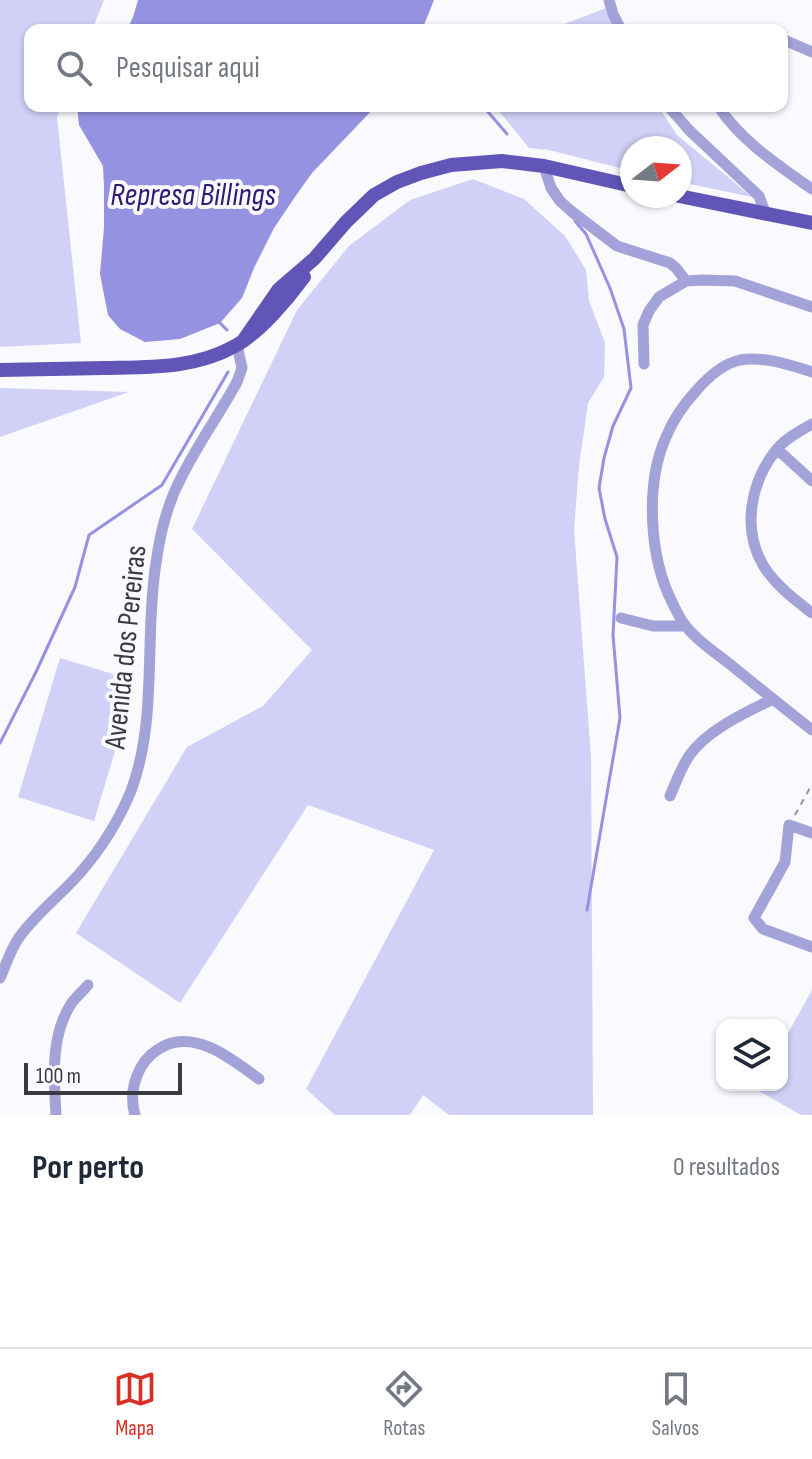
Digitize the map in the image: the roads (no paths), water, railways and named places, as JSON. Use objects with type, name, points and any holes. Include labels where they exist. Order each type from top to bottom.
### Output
[{"type":"main road","points":[[0,370],[160,367],[183,365],[213,356],[240,343],[279,289],[314,259],[374,195],[421,173],[451,165],[502,161],[544,166],[620,183]]},
{"type":"main road","points":[[692,199],[812,223]]},
{"type":"street","points":[[609,0],[618,24]]},
{"type":"street","points":[[788,42],[812,52]]},
{"type":"street","points":[[673,112],[749,184],[759,196],[766,215]]},
{"type":"street","points":[[722,112],[755,147],[812,189]]},
{"type":"street","points":[[544,166],[551,188],[571,211],[617,246],[670,263],[686,281]]},
{"type":"street","points":[[644,364],[643,325],[649,311],[659,297],[686,281],[735,281],[812,307]]},
{"type":"street","name":"Avenida dos Pereiras","points":[[0,978],[17,940],[80,873],[108,837],[130,792],[141,758],[145,727],[150,615],[163,528],[182,475],[237,382],[242,368],[240,343]]},
{"type":"street","points":[[812,372],[756,359],[738,360],[709,377],[689,399],[665,437],[653,496],[659,566],[671,600],[685,626],[771,700],[812,730]]},
{"type":"street","points":[[812,424],[788,438],[777,449],[760,478],[751,503],[754,547],[763,565],[787,593],[812,613]]},
{"type":"street","points":[[777,449],[812,481]]},
{"type":"street","points":[[621,618],[653,626],[685,626]]},
{"type":"street","points":[[670,796],[689,756],[698,745],[734,719],[771,700]]},
{"type":"street","points":[[812,833],[789,825],[785,862],[754,918],[763,929],[812,947]]},
{"type":"street","points":[[56,1115],[55,1052],[61,1026],[71,1004],[88,985]]},
{"type":"street","points":[[135,1115],[132,1096],[140,1069],[148,1057],[171,1043],[199,1043],[232,1059],[259,1079]]},
{"type":"water","points":[[138,0],[434,0],[424,24],[130,24]]},
{"type":"water","name":"Represa Billings","points":[[78,112],[370,112],[312,173],[274,228],[242,298],[220,323],[180,339],[145,342],[120,329],[108,315],[100,274],[104,228],[103,166],[79,125]]},
{"type":"waterway","points":[[488,112],[507,134]]},
{"type":"waterway","points":[[575,221],[586,234],[624,329],[631,388],[613,426],[599,488],[617,557],[613,635],[620,718],[587,910]]},
{"type":"waterway","points":[[220,323],[227,330]]},
{"type":"waterway","points":[[0,743],[75,587],[89,535],[162,485],[228,372]]}]
